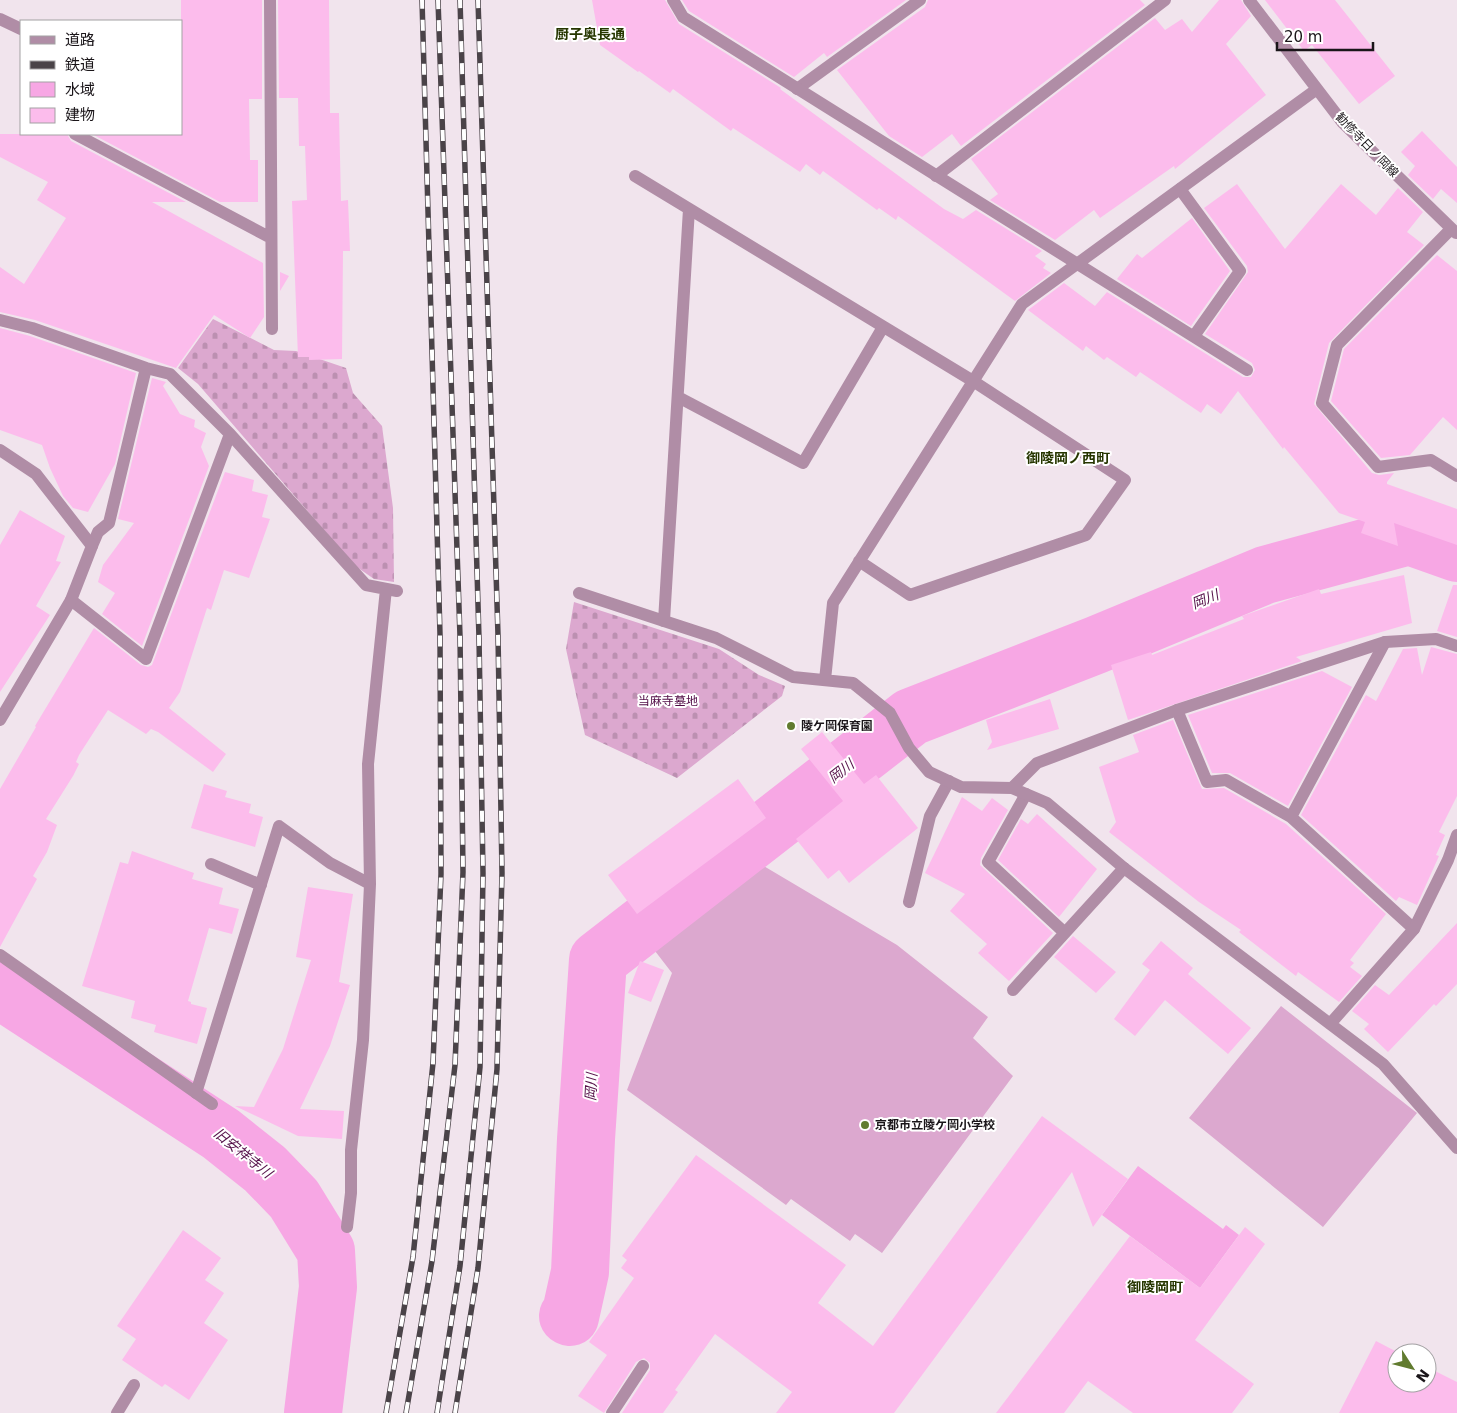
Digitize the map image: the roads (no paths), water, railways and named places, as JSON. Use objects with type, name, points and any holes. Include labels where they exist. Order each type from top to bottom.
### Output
[{"type":"street","points":[[270,0],[272,329]]},
{"type":"street","points":[[673,0],[683,17],[1247,370]]},
{"type":"street","points":[[797,89],[920,0]]},
{"type":"street","points":[[936,176],[1165,0]]},
{"type":"street","name":"勧修寺日ノ岡線","points":[[1249,0],[1343,123],[1454,232]]},
{"type":"street","points":[[0,19],[20,29]]},
{"type":"street","points":[[825,680],[833,603],[1022,304],[1318,89]]},
{"type":"street","points":[[77,135],[271,238]]},
{"type":"street","points":[[635,176],[973,381],[1125,480],[1086,536],[910,595],[859,561]]},
{"type":"street","points":[[1180,189],[1240,271],[1194,336]]},
{"type":"street","points":[[664,621],[689,210]]},
{"type":"street","points":[[1454,232],[1337,345],[1322,403],[1378,467],[1431,460],[1457,476]]},
{"type":"street","points":[[0,320],[32,328],[146,368],[170,374],[230,434],[366,585],[392,590],[368,764],[370,884],[363,1040],[351,1150],[351,1193],[347,1227]]},
{"type":"street","points":[[678,397],[802,463],[883,327]]},
{"type":"street","points":[[0,720],[71,600],[98,532],[108,524],[146,368]]},
{"type":"street","points":[[71,600],[146,659],[230,434]]},
{"type":"street","points":[[0,450],[36,474],[92,546]]},
{"type":"street","points":[[579,593],[716,638],[793,677],[853,683],[890,712],[908,748],[929,772],[961,787],[1012,788],[1047,803],[1124,868],[1383,1064],[1457,1148]]},
{"type":"street","points":[[1012,788],[1037,763],[1177,710],[1385,642],[1436,638],[1457,646]]},
{"type":"street","points":[[1291,817],[1385,642]]},
{"type":"street","points":[[1177,710],[1207,782],[1226,780],[1291,817],[1414,929]]},
{"type":"street","points":[[909,902],[930,816],[949,781]]},
{"type":"street","points":[[1026,794],[988,862],[1064,933]]},
{"type":"street","points":[[196,1094],[280,826],[330,863],[370,884]]},
{"type":"street","points":[[1330,1024],[1414,929],[1452,863],[1457,835]]},
{"type":"street","points":[[211,864],[261,885]]},
{"type":"street","points":[[1013,990],[1124,868]]},
{"type":"street","points":[[0,955],[212,1104]]},
{"type":"street","points":[[612,1413],[643,1366]]},
{"type":"street","points":[[117,1413],[134,1385]]},
{"type":"water","points":[[1138,1166],[1223,1229],[1226,1225],[1239,1235],[1200,1288],[1102,1215]]},
{"type":"waterway","name":"岡川","points":[[568,1316],[570,1317],[580,1272],[586,1139],[598,960],[911,717],[1096,645],[1265,575],[1409,536],[1457,553]]},
{"type":"waterway","name":"旧安祥寺川","points":[[0,990],[221,1134],[265,1169],[294,1199],[326,1251],[328,1287],[313,1413]]},
{"type":"railway","points":[[386,1413],[413,1257],[433,1063],[441,874],[440,634],[422,0]]},
{"type":"railway","points":[[406,1413],[432,1261],[455,1065],[463,872],[460,636],[438,0]]},
{"type":"railway","points":[[437,1413],[460,1266],[480,1067],[483,873],[479,638],[460,0]]},
{"type":"railway","points":[[455,1413],[478,1268],[497,1069],[502,873],[498,635],[478,0]]},
{"type":"place","name":"陵ケ岡保育園","points":[[791,726]]},
{"type":"place","name":"京都市立陵ケ岡小学校","points":[[865,1125]]},
{"type":"district","name":"厨子奥長通","points":[[590,34]]},
{"type":"district","name":"御陵岡ノ西町","points":[[1068,458]]},
{"type":"district","name":"御陵岡町","points":[[1155,1287]]},
{"type":"park label","name":"当麻寺墓地","points":[[668,701]]}]
